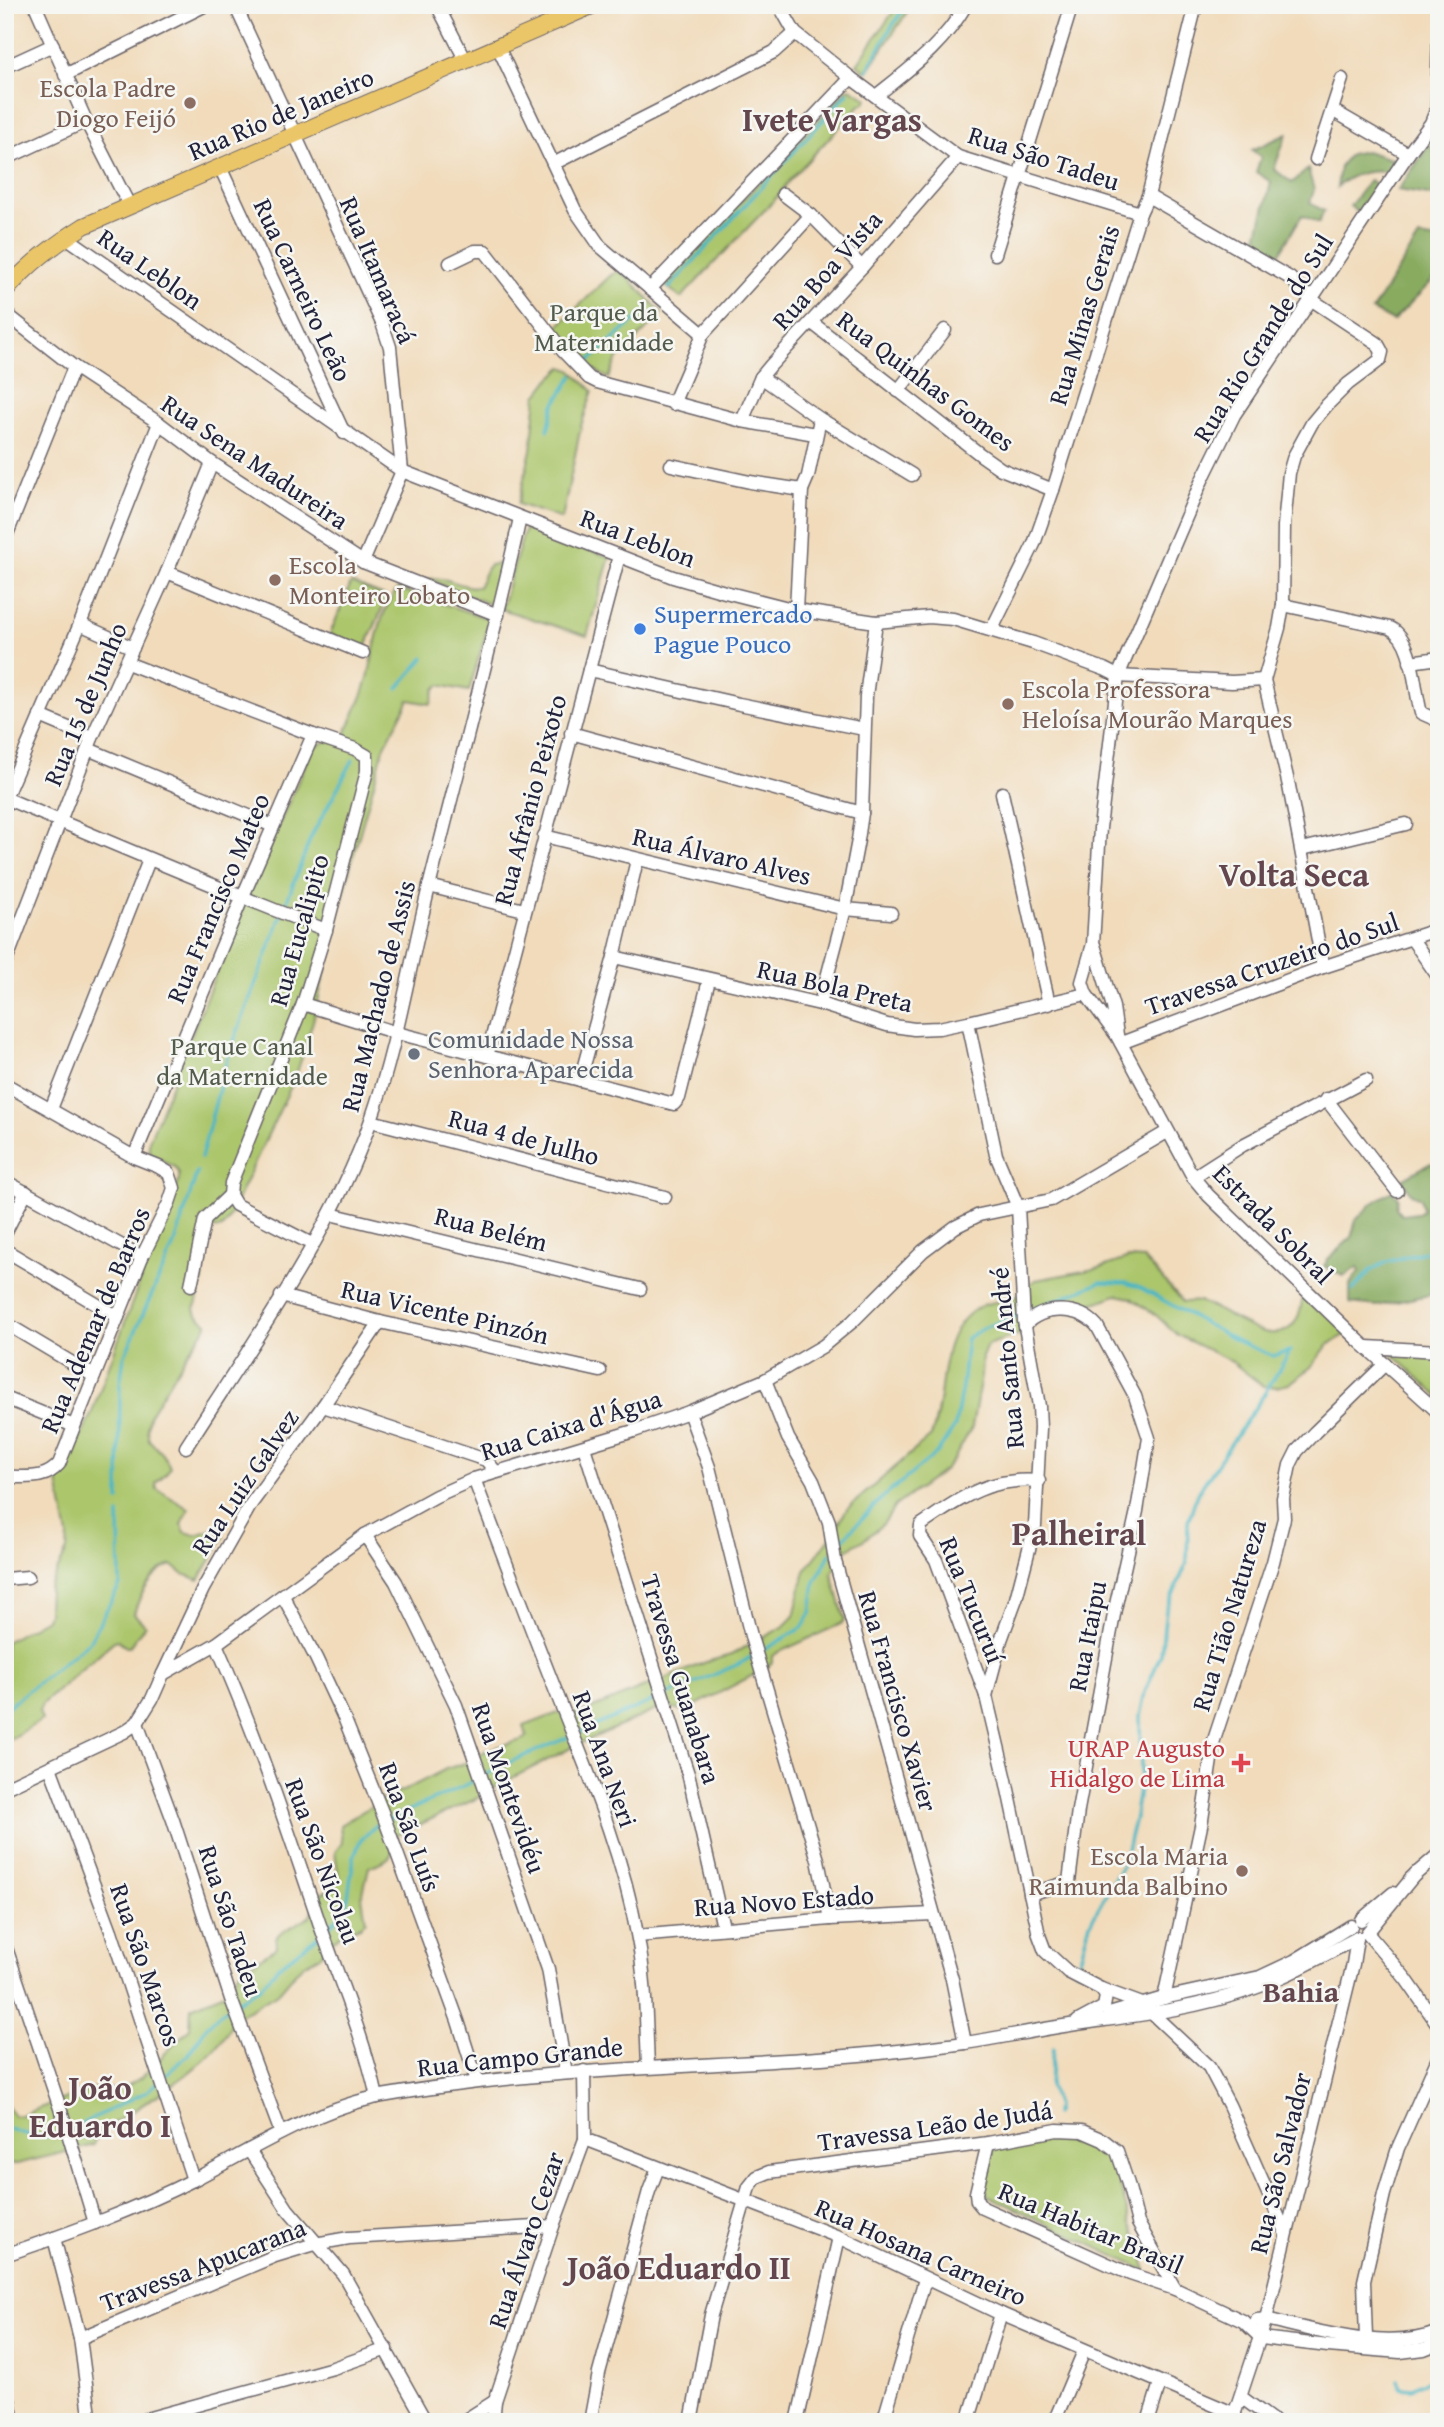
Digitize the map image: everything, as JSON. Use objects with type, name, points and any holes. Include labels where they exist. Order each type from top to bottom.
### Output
[{"type":"main road","name":"Rua Rio de Janeiro","points":[[5,292],[31,264],[84,226],[498,47],[568,10],[594,5]]},
{"type":"street","name":"Rua Leblon","points":[[35,5],[86,121],[129,205]]},
{"type":"street","points":[[65,75],[206,5]]},
{"type":"street","name":"Rua Itamaracá","points":[[235,5],[382,323],[390,347],[402,471]]},
{"type":"street","points":[[437,5],[466,61]]},
{"type":"street","name":"Rua São Tadeu","points":[[779,5],[795,33],[958,158],[1140,213]]},
{"type":"street","points":[[872,93],[937,46],[954,26],[966,5]]},
{"type":"street","points":[[995,254],[1072,5]]},
{"type":"street","name":"Rua Minas Gerais","points":[[992,629],[1034,544],[1053,490],[1140,213],[1148,196],[1196,5]]},
{"type":"street","name":"Rua Rio Grande do Sul","points":[[1118,676],[1222,436],[1408,154],[1432,123],[1437,108],[1439,30]]},
{"type":"street","points":[[555,163],[774,52],[795,33]]},
{"type":"street","points":[[5,67],[52,45]]},
{"type":"street","points":[[498,47],[575,210],[600,246],[703,334]]},
{"type":"street","points":[[1317,159],[1342,79]]},
{"type":"street","points":[[656,294],[853,80]]},
{"type":"street","points":[[1332,110],[1408,154]]},
{"type":"street","points":[[5,159],[86,121]]},
{"type":"street","name":"Rua Boa Vista","points":[[742,421],[761,377],[958,158]]},
{"type":"street","name":"Rua Carneiro Leão","points":[[220,167],[345,433]]},
{"type":"street","points":[[783,194],[811,215],[862,267]]},
{"type":"street","points":[[1148,196],[1290,278],[1312,300],[1377,344],[1382,352],[1380,360],[1348,384],[1327,405],[1312,423],[1294,456],[1284,514],[1283,605],[1264,680],[1302,849],[1323,967]]},
{"type":"street","points":[[673,404],[703,334],[811,215]]},
{"type":"street","name":"Rua Leblon","points":[[66,237],[402,471],[673,578],[796,610],[876,622],[929,617],[953,618],[1104,668],[1118,676],[1177,681],[1264,680]]},
{"type":"street","points":[[450,263],[475,251],[485,251],[563,351],[589,378],[609,387],[673,404],[742,421],[815,434]]},
{"type":"street","name":"Rua Sena Madureira","points":[[5,313],[74,367],[159,423],[212,463],[363,562],[498,615]]},
{"type":"street","name":"Rua Quinhas Gomes","points":[[811,322],[1001,468],[1053,490]]},
{"type":"street","points":[[898,391],[945,330]]},
{"type":"street","points":[[5,539],[74,367]]},
{"type":"street","points":[[761,377],[820,419],[912,475]]},
{"type":"street","points":[[796,610],[802,490],[808,476],[820,419]]},
{"type":"street","points":[[159,423],[80,624],[5,798],[149,860],[243,896],[285,916],[326,930]]},
{"type":"street","name":"Rua 15 de Junho","points":[[5,964],[90,743],[167,572],[212,463]]},
{"type":"street","points":[[671,465],[802,490]]},
{"type":"street","points":[[363,562],[402,471]]},
{"type":"street","name":"Rua Machado de Assis","points":[[186,1447],[330,1214],[371,1121],[397,1033],[429,886],[520,518]]},
{"type":"street","name":"Rua Afrânio Peixoto","points":[[486,1056],[619,556]]},
{"type":"street","points":[[167,572],[363,653]]},
{"type":"street","points":[[1283,605],[1391,628],[1401,635],[1421,713],[1439,721]]},
{"type":"street","points":[[820,1004],[845,909],[862,813],[866,696],[876,622]]},
{"type":"street","points":[[80,624],[133,648]]},
{"type":"street","points":[[1410,662],[1439,658]]},
{"type":"street","points":[[127,663],[313,735]]},
{"type":"street","points":[[589,670],[864,729]]},
{"type":"street","name":"Estrada Sobral","points":[[1118,676],[1100,828],[1093,944],[1082,982],[1086,994],[1119,1039],[1167,1132],[1193,1177],[1208,1195],[1439,1413]]},
{"type":"street","points":[[40,716],[90,743],[273,826]]},
{"type":"street","points":[[571,733],[862,813]]},
{"type":"street","name":"Rua Eucalipito","points":[[230,1195],[231,1183],[303,1004],[326,930],[367,771],[368,760],[363,753],[313,735]]},
{"type":"street","name":"Rua Francisco Mateo","points":[[134,1157],[313,735]]},
{"type":"street","points":[[1002,793],[1049,1004]]},
{"type":"street","points":[[1302,849],[1406,824]]},
{"type":"street","name":"Rua Álvaro Alves","points":[[544,836],[845,909],[891,913]]},
{"type":"street","points":[[51,1109],[149,860]]},
{"type":"street","points":[[580,1080],[637,860]]},
{"type":"street","points":[[429,886],[524,910]]},
{"type":"street","name":"Travessa Cruzeiro do Sul","points":[[1119,1039],[1439,929]]},
{"type":"street","points":[[1412,939],[1439,978]]},
{"type":"street","name":"Estrada Sobral","points":[[1093,944],[1114,1007],[1119,1039]]},
{"type":"street","name":"Rua Bola Preta","points":[[614,957],[820,1004],[887,1025],[914,1029],[968,1023],[1086,994]]},
{"type":"street","points":[[1084,974],[1101,971]]},
{"type":"street","points":[[303,1004],[397,1033],[674,1104],[679,1098],[709,980]]},
{"type":"street","points":[[1098,1011],[1114,1007]]},
{"type":"street","name":"Rua Santo André","points":[[968,1023],[996,1155],[1018,1207],[1024,1317],[1039,1406],[1035,1525],[1016,1599],[1000,1640],[986,1696],[1039,1935],[1045,1951],[1068,1972],[1101,1989],[1142,2004]]},
{"type":"street","points":[[1193,1177],[1243,1145],[1366,1080]]},
{"type":"street","points":[[5,1084],[134,1157]]},
{"type":"street","points":[[1326,1099],[1396,1191]]},
{"type":"street","name":"Rua 4 de Julho","points":[[371,1121],[665,1197]]},
{"type":"street","name":"Rua Caixa d'Água","points":[[163,1674],[216,1644],[365,1535],[436,1496],[474,1479],[584,1447],[689,1412],[765,1380],[823,1346],[852,1322],[923,1251],[955,1227],[979,1215],[1051,1200],[1167,1132]]},
{"type":"street","name":"Rua Ademar de Barros","points":[[5,1477],[40,1476],[50,1473],[59,1464],[142,1257],[172,1196],[172,1178],[159,1167],[134,1157]]},
{"type":"street","points":[[5,1181],[142,1257]]},
{"type":"street","points":[[5,1233],[26,1192]]},
{"type":"street","points":[[191,1285],[205,1219],[230,1195],[236,1205],[312,1244]]},
{"type":"street","name":"Rua Belém","points":[[330,1214],[640,1289]]},
{"type":"street","points":[[5,1251],[118,1317]]},
{"type":"street","name":"Rua Vicente Pinzón","points":[[281,1296],[380,1322],[600,1371]]},
{"type":"street","name":"Rua Itaipu","points":[[1024,1317],[1047,1311],[1066,1311],[1085,1315],[1091,1320],[1097,1326],[1135,1396],[1149,1438],[1078,1810],[1069,1882],[1030,1894]]},
{"type":"street","name":"Rua Luiz Galvez","points":[[163,1674],[204,1589],[251,1504],[380,1322]]},
{"type":"street","points":[[5,1323],[94,1376]]},
{"type":"street","points":[[1363,1344],[1439,1351]]},
{"type":"street","name":"Rua Tião Natureza","points":[[1164,1997],[1198,1839],[1214,1740],[1279,1539],[1290,1465],[1297,1451],[1385,1364]]},
{"type":"street","name":"Rua Francisco Xavier","points":[[765,1380],[788,1438],[813,1481],[830,1528],[835,1558],[951,1979],[965,2043]]},
{"type":"street","points":[[5,1398],[74,1426]]},
{"type":"street","points":[[323,1406],[486,1460],[496,1472]]},
{"type":"street","points":[[689,1412],[709,1467],[753,1644],[818,1860],[830,1919]]},
{"type":"street","name":"Travessa Guanabara","points":[[584,1447],[689,1777],[723,1927]]},
{"type":"street","name":"Rua Ana Neri","points":[[474,1479],[594,1784],[630,1900],[638,1936],[645,1994],[648,2066]]},
{"type":"street","name":"Rua Tucuruí","points":[[986,1696],[936,1560],[922,1540],[919,1529],[920,1525],[965,1495],[986,1486],[1012,1480],[1038,1481]]},
{"type":"street","name":"Rua Montevidéu","points":[[365,1535],[396,1582],[435,1659],[480,1768],[548,1969],[566,2073]]},
{"type":"street","points":[[5,1579],[27,1577]]},
{"type":"street","name":"Rua São Luís","points":[[283,1596],[345,1720],[382,1812],[477,2081]]},
{"type":"street","name":"Rua São Nicolau","points":[[216,1644],[254,1732],[371,2070],[377,2097]]},
{"type":"street","points":[[5,1788],[124,1732],[137,1723],[163,1674]]},
{"type":"street","name":"Rua São Tadeu","points":[[137,1723],[173,1820],[231,1999],[281,2133]]},
{"type":"street","name":"Rua São Marcos","points":[[50,1767],[111,1931],[193,2180]]},
{"type":"street","name":"Rua Campo Grande","points":[[5,2255],[95,2223],[193,2180],[281,2133],[331,2112],[377,2097],[477,2081],[584,2071],[807,2059],[965,2043],[1152,2014],[1247,1991],[1291,1972],[1359,1929],[1439,1854]]},
{"type":"street","name":"Rua Novo Estado","points":[[638,1936],[830,1919],[933,1914]]},
{"type":"street","points":[[1359,1929],[1406,1979],[1439,2026]]},
{"type":"street","name":"Rua Campo Grande","points":[[1071,2025],[1164,1997],[1261,1977],[1359,1929]]},
{"type":"street","name":"Rua São Salvador","points":[[1233,2418],[1266,2319],[1353,1964],[1359,1929]]},
{"type":"street","points":[[5,1945],[66,2126],[95,2223]]},
{"type":"street","points":[[1071,2025],[1104,2007],[1106,1996],[1101,1989]]},
{"type":"street","points":[[1142,2004],[1209,2067],[1226,2098],[1286,2234]]},
{"type":"street","points":[[1366,2338],[1364,2281],[1384,2194],[1403,2136],[1439,2056]]},
{"type":"street","name":"Rua Álvaro Cezar","points":[[493,2422],[495,2401],[585,2139],[584,2071]]},
{"type":"street","name":"Travessa Leão de Judá","points":[[691,2422],[711,2315],[749,2187],[757,2177],[769,2172],[988,2143],[1057,2130],[1082,2131],[1103,2140],[1117,2151],[1129,2184],[1138,2223],[1175,2289]]},
{"type":"street","name":"Rua Hosana Carneiro","points":[[585,2139],[839,2237],[1000,2314],[1160,2383],[1233,2418]]},
{"type":"street","name":"Rua Habitar Brasil","points":[[988,2143],[976,2193],[977,2201],[983,2208],[1130,2274],[1175,2289],[1243,2321],[1261,2338]]},
{"type":"street","points":[[249,2150],[288,2210],[344,2274],[426,2422]]},
{"type":"street","points":[[590,2422],[600,2373],[649,2191],[658,2168]]},
{"type":"street","name":"Travessa Apucarana","points":[[80,2338],[275,2256],[315,2244],[349,2238],[553,2226]]},
{"type":"street","points":[[797,2422],[839,2237]]},
{"type":"street","points":[[54,2238],[80,2338],[91,2422]]},
{"type":"street","points":[[883,2422],[925,2279]]},
{"type":"street","points":[[968,2422],[1000,2314]]},
{"type":"street","points":[[1243,2321],[1266,2319],[1332,2334],[1401,2342],[1439,2332]]},
{"type":"street","points":[[1261,2338],[1328,2347],[1400,2352],[1424,2349],[1439,2343]]},
{"type":"street","points":[[135,2422],[333,2368],[387,2349]]},
{"type":"street","points":[[1054,2422],[1084,2351]]},
{"type":"street","points":[[5,2379],[13,2422]]},
{"type":"street","points":[[1148,2422],[1160,2383]]},
{"type":"street","points":[[1241,2397],[1275,2422]]},
{"type":"street","points":[[462,2422],[495,2401]]},
{"type":"green space","points":[[898,5],[912,5],[867,72],[857,64]]},
{"type":"green space","name":"Parque da Maternidade","points":[[850,88],[867,98],[865,103],[860,105],[788,182],[779,195],[681,298],[665,285],[666,281]]},
{"type":"green space","points":[[1287,134],[1274,169],[1292,183],[1308,169],[1314,190],[1310,203],[1324,211],[1319,223],[1302,215],[1278,256],[1255,245],[1271,182],[1256,172],[1261,157],[1252,150]]},
{"type":"green space","points":[[1430,144],[1439,160],[1439,205],[1434,196],[1398,190]]},
{"type":"green space","points":[[1366,151],[1394,160],[1392,173],[1362,173],[1337,187],[1340,166],[1350,154]]},
{"type":"green space","points":[[1370,180],[1381,188],[1360,214],[1350,206]]},
{"type":"green space","points":[[1419,237],[1439,240],[1439,282],[1434,279],[1393,321],[1372,310]]},
{"type":"green space","name":"Parque da Maternidade","points":[[618,271],[624,273],[662,313],[616,361],[609,378],[580,358],[558,329],[560,324]]},
{"type":"green space","name":"Parque da Maternidade","points":[[563,367],[571,370],[593,391],[581,426],[562,519],[518,504],[531,450],[537,396]]},
{"type":"green space","points":[[525,529],[610,557],[587,636],[501,609]]},
{"type":"green space","points":[[508,530],[512,531],[491,605],[428,579],[442,579],[478,587],[487,568],[500,564]]},
{"type":"green space","points":[[351,583],[387,597],[365,649],[330,634]]},
{"type":"green space","name":"Parque Canal da Maternidade","points":[[398,589],[490,619],[469,691],[439,685],[435,689],[431,704],[409,700],[384,748],[351,864],[313,1021],[296,1076],[227,1221],[222,1228],[209,1226],[204,1242],[203,1279],[195,1309],[207,1326],[149,1416],[149,1440],[163,1454],[170,1467],[156,1483],[157,1489],[189,1509],[181,1524],[185,1532],[196,1535],[210,1530],[224,1537],[199,1580],[183,1574],[172,1565],[159,1572],[143,1592],[136,1607],[134,1614],[145,1625],[129,1647],[118,1640],[114,1641],[42,1704],[39,1711],[42,1720],[5,1742],[5,1642],[46,1619],[49,1588],[67,1550],[68,1536],[58,1482],[91,1415],[144,1270],[172,1205],[179,1180],[175,1167],[152,1155],[149,1141],[234,928],[313,747],[346,733],[365,689],[381,621]]},
{"type":"green space","points":[[1431,1163],[1439,1170],[1439,1293],[1377,1306],[1350,1303],[1350,1284],[1359,1271],[1358,1267],[1343,1276],[1324,1266],[1328,1259],[1351,1238],[1356,1220],[1373,1203],[1392,1191],[1398,1197],[1396,1208],[1402,1215],[1423,1210],[1420,1198],[1411,1194],[1402,1179]]},
{"type":"green space","points":[[1129,1258],[1144,1259],[1183,1302],[1200,1302],[1252,1328],[1278,1333],[1289,1328],[1298,1317],[1304,1290],[1350,1332],[1328,1345],[1311,1367],[1289,1384],[1276,1387],[1263,1386],[1231,1361],[1177,1335],[1157,1316],[1131,1298],[1116,1295],[1098,1302],[1055,1311],[1040,1318],[1020,1334],[987,1345],[982,1357],[972,1427],[954,1459],[945,1470],[895,1506],[884,1523],[865,1539],[843,1552],[832,1574],[845,1620],[841,1624],[777,1653],[767,1668],[683,1712],[665,1706],[577,1745],[480,1797],[396,1835],[390,1857],[369,1867],[362,1897],[366,1921],[345,1931],[329,1944],[320,1956],[295,1973],[279,1992],[233,2019],[225,2036],[195,2068],[98,2133],[94,2145],[5,2165],[5,2103],[14,2116],[21,2115],[91,2089],[112,2090],[125,2087],[142,2077],[190,2028],[191,2007],[227,1992],[240,1971],[277,1947],[276,1938],[279,1934],[310,1916],[322,1893],[337,1885],[339,1878],[335,1852],[342,1843],[340,1825],[395,1792],[403,1791],[446,1769],[468,1762],[487,1750],[525,1739],[527,1736],[524,1726],[558,1713],[581,1713],[706,1662],[731,1655],[783,1627],[794,1616],[805,1571],[830,1538],[847,1509],[931,1436],[948,1349],[954,1333],[964,1319],[979,1307],[1015,1297],[1036,1280],[1100,1268]]},
{"type":"green space","points":[[1389,1351],[1439,1356],[1439,1397]]},
{"type":"green space","points":[[1062,2137],[1082,2137],[1112,2157],[1131,2225],[1142,2249],[1146,2271],[985,2194],[983,2188],[993,2150],[1002,2146]]},
{"type":"waterway","points":[[867,71],[906,5]]},
{"type":"waterway","points":[[669,288],[848,93]]},
{"type":"waterway","points":[[587,363],[648,309]]},
{"type":"waterway","points":[[548,430],[554,405],[573,376]]},
{"type":"waterway","points":[[398,688],[424,658]]},
{"type":"waterway","points":[[201,1158],[226,1062],[311,837],[353,760]]},
{"type":"waterway","points":[[119,1500],[120,1384],[124,1357],[176,1240],[197,1172]]},
{"type":"waterway","points":[[1353,1290],[1370,1271],[1387,1262],[1439,1248]]},
{"type":"waterway","points":[[1027,1312],[1101,1282],[1126,1283],[1139,1287],[1235,1340],[1273,1356],[1290,1351]]},
{"type":"waterway","points":[[837,1545],[882,1498],[938,1452],[955,1426],[967,1338],[986,1327],[1019,1315]]},
{"type":"waterway","points":[[1077,1970],[1090,1923],[1124,1862],[1135,1817],[1141,1773],[1140,1716],[1145,1692],[1161,1654],[1166,1610],[1187,1563],[1188,1522],[1197,1494],[1289,1353]]},
{"type":"waterway","points":[[5,1709],[89,1642],[120,1585],[119,1514]]},
{"type":"waterway","points":[[326,1929],[346,1909],[354,1857],[360,1841],[376,1825],[508,1763],[739,1664],[802,1628],[811,1613],[815,1582],[830,1554]]},
{"type":"waterway","points":[[71,2129],[146,2092],[187,2056],[207,2026],[221,2013],[260,1987],[278,1967],[321,1934]]},
{"type":"waterway","points":[[1053,2048],[1050,2086],[1056,2106],[1055,2114]]},
{"type":"waterway","points":[[5,2127],[34,2136],[64,2132]]},
{"type":"waterway","points":[[1398,2380],[1401,2387],[1412,2388],[1439,2375]]},
{"type":"place","name":"Escola Padre Diogo Feijó","points":[[190,103]]},
{"type":"place","name":"Escola Monteiro Lobato","points":[[275,580]]},
{"type":"place","name":"Supermercado Pague Pouco","points":[[640,629]]},
{"type":"place","name":"Escola Professora Heloísa Mourão Marques","points":[[1008,704]]},
{"type":"place","name":"Comunidade Nossa Senhora Aparecida","points":[[414,1054]]},
{"type":"place","name":"URAP Augusto Hidalgo de Lima","points":[[1241,1763]]},
{"type":"place","name":"Escola Maria Raimunda Balbino","points":[[1242,1871]]},
{"type":"district","name":"Ivete Vargas","points":[[832,119]]},
{"type":"district","name":"Volta Seca","points":[[1294,874]]},
{"type":"district","name":"Palheiral","points":[[1079,1533]]},
{"type":"district","name":"Bahia","points":[[1301,1992]]},
{"type":"district","name":"João Eduardo I","points":[[100,2106]]},
{"type":"district","name":"João Eduardo II","points":[[679,2267]]}]
